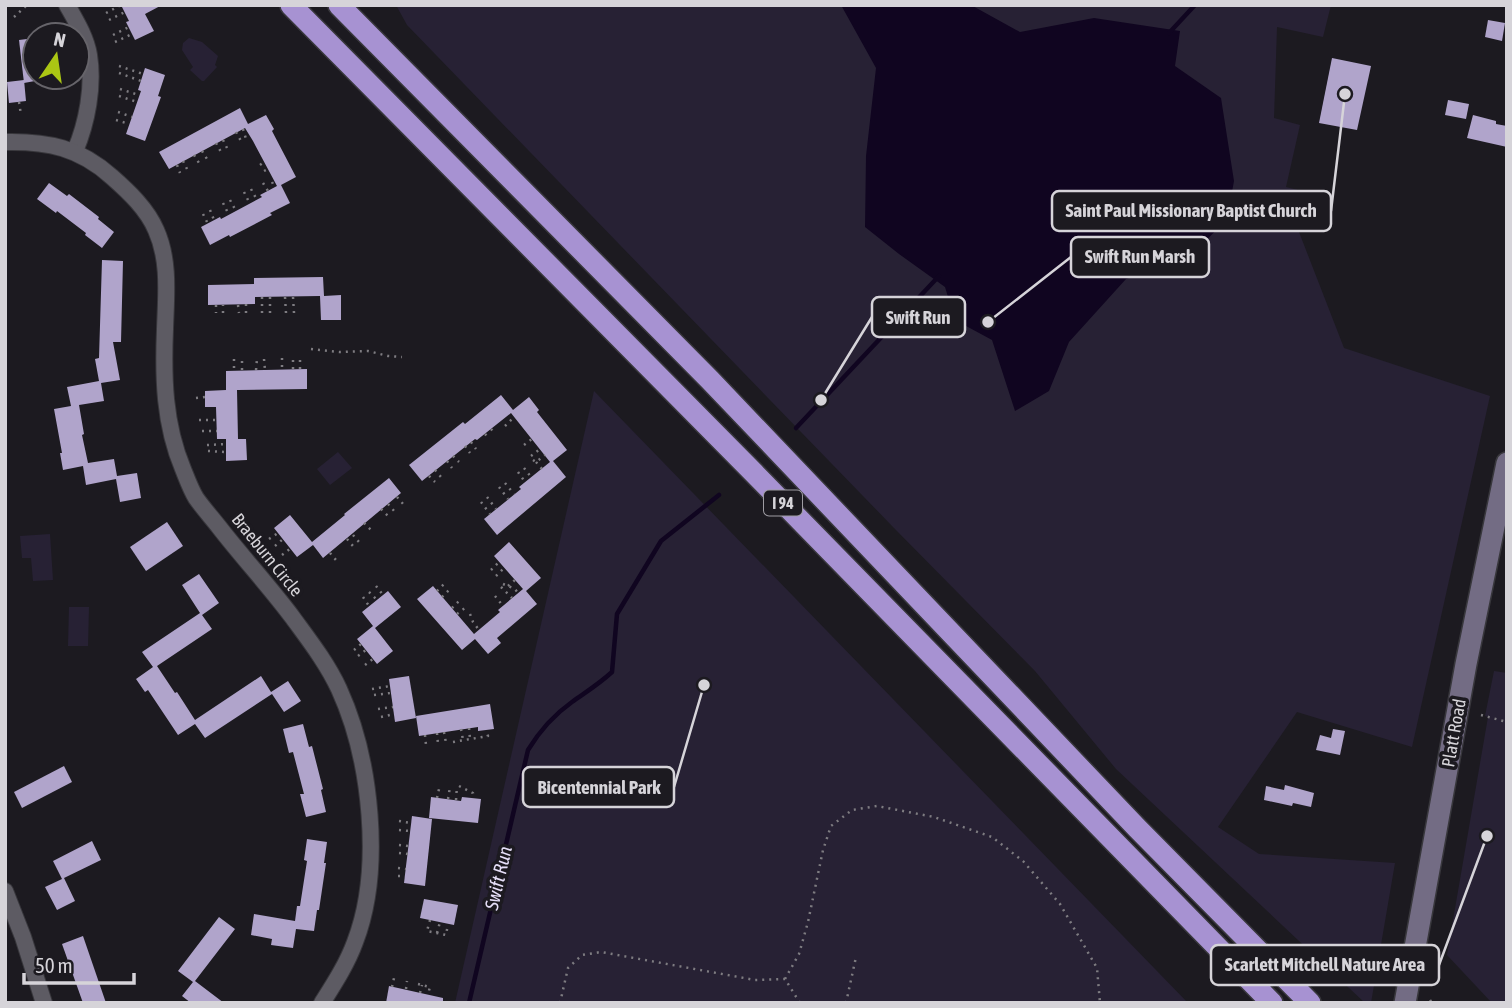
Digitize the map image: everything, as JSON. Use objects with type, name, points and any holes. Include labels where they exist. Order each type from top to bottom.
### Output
[{"type":"highway","name":"I 94","points":[[290,5],[763,482],[1272,1003]]},
{"type":"highway","name":"I 94","points":[[339,5],[710,380],[1137,828],[1310,1003]]},
{"type":"main road","name":"Platt Road","points":[[1407,994],[1466,664],[1507,463]]},
{"type":"street","points":[[67,5],[82,33],[89,55],[90,87],[85,120],[75,151]]},
{"type":"street","name":"Braeburn Circle","points":[[5,142],[51,144],[75,151],[92,161],[130,192],[153,224],[163,254],[166,283],[166,411],[175,451],[195,497],[291,616],[339,689],[360,750],[369,809],[370,852],[367,895],[355,942],[322,1003]]},
{"type":"street","points":[[5,891],[44,1003]]},
{"type":"path","points":[[14,17],[27,5]]},
{"type":"path","points":[[106,13],[121,5]]},
{"type":"path","points":[[109,20],[125,12]]},
{"type":"path","points":[[113,34],[129,27]]},
{"type":"path","points":[[115,42],[132,34]]},
{"type":"path","points":[[119,66],[143,74]]},
{"type":"path","points":[[119,73],[141,81]]},
{"type":"path","points":[[120,89],[139,95]]},
{"type":"path","points":[[119,96],[137,102]]},
{"type":"path","points":[[19,102],[21,115]]},
{"type":"path","points":[[118,112],[132,117]]},
{"type":"path","points":[[116,120],[129,124]]},
{"type":"path","points":[[236,132],[245,135]]},
{"type":"path","points":[[223,140],[228,148]]},
{"type":"path","points":[[216,143],[221,152]]},
{"type":"path","points":[[202,151],[207,159]]},
{"type":"path","points":[[194,155],[199,163]]},
{"type":"path","points":[[183,161],[187,169]]},
{"type":"path","points":[[260,164],[264,162]]},
{"type":"path","points":[[177,165],[180,173]]},
{"type":"path","points":[[271,180],[275,188]]},
{"type":"path","points":[[263,183],[268,191]]},
{"type":"path","points":[[251,189],[257,200]]},
{"type":"path","points":[[244,192],[250,204]]},
{"type":"path","points":[[230,200],[236,211]]},
{"type":"path","points":[[223,204],[229,215]]},
{"type":"path","points":[[210,210],[214,220]]},
{"type":"path","points":[[202,214],[208,223]]},
{"type":"path","points":[[262,297],[262,313]]},
{"type":"path","points":[[270,297],[270,313]]},
{"type":"path","points":[[285,297],[286,313]]},
{"type":"path","points":[[293,297],[294,313]]},
{"type":"path","points":[[238,304],[239,313]]},
{"type":"path","points":[[246,304],[247,313]]},
{"type":"path","points":[[216,305],[216,313]]},
{"type":"path","points":[[223,305],[223,313]]},
{"type":"path","points":[[311,349],[369,351],[402,357]]},
{"type":"path","points":[[282,358],[282,369]]},
{"type":"path","points":[[293,358],[293,369]]},
{"type":"path","points":[[300,358],[300,369]]},
{"type":"path","points":[[234,359],[234,370]]},
{"type":"path","points":[[242,359],[242,370]]},
{"type":"path","points":[[256,370],[257,359]]},
{"type":"path","points":[[264,359],[265,370]]},
{"type":"path","points":[[196,398],[205,397]]},
{"type":"path","points":[[503,419],[505,425],[511,417]]},
{"type":"path","points":[[199,420],[217,420]]},
{"type":"path","points":[[491,429],[495,434]]},
{"type":"path","points":[[202,431],[217,430]]},
{"type":"path","points":[[485,434],[489,438]]},
{"type":"path","points":[[524,445],[532,439]]},
{"type":"path","points":[[471,442],[476,449]]},
{"type":"path","points":[[206,445],[226,444]]},
{"type":"path","points":[[465,446],[470,453]]},
{"type":"path","points":[[533,459],[540,449]]},
{"type":"path","points":[[208,451],[226,452]]},
{"type":"path","points":[[533,459],[545,455]]},
{"type":"path","points":[[453,456],[459,462]]},
{"type":"path","points":[[533,459],[542,469]]},
{"type":"path","points":[[447,461],[452,468]]},
{"type":"path","points":[[524,468],[531,477]]},
{"type":"path","points":[[435,470],[441,477]]},
{"type":"path","points":[[518,472],[525,482]]},
{"type":"path","points":[[429,475],[435,482]]},
{"type":"path","points":[[505,483],[514,494]]},
{"type":"path","points":[[499,487],[508,499]]},
{"type":"path","points":[[397,497],[404,505]]},
{"type":"path","points":[[487,497],[496,509]]},
{"type":"path","points":[[481,502],[490,514]]},
{"type":"path","points":[[388,504],[395,512]]},
{"type":"path","points":[[381,509],[389,517]]},
{"type":"path","points":[[364,523],[372,531]]},
{"type":"path","points":[[269,540],[278,533]]},
{"type":"path","points":[[353,535],[359,542]]},
{"type":"path","points":[[275,546],[283,539]]},
{"type":"path","points":[[347,539],[353,546]]},
{"type":"path","points":[[282,555],[291,548]]},
{"type":"path","points":[[330,553],[336,560]]},
{"type":"path","points":[[491,570],[499,562]]},
{"type":"path","points":[[496,576],[505,568]]},
{"type":"path","points":[[508,586],[515,580]]},
{"type":"path","points":[[437,591],[444,584]]},
{"type":"path","points":[[512,598],[502,585],[517,591],[520,586]]},
{"type":"path","points":[[376,586],[383,595]]},
{"type":"path","points":[[442,597],[449,590]]},
{"type":"path","points":[[369,592],[377,600]]},
{"type":"path","points":[[495,596],[503,606]]},
{"type":"path","points":[[363,597],[369,606]]},
{"type":"path","points":[[452,608],[459,601]]},
{"type":"path","points":[[457,614],[465,608]]},
{"type":"path","points":[[470,614],[478,629],[473,632]]},
{"type":"path","points":[[468,626],[473,622]]},
{"type":"path","points":[[354,650],[361,644]]},
{"type":"path","points":[[358,656],[366,650]]},
{"type":"path","points":[[365,664],[373,659]]},
{"type":"path","points":[[372,689],[390,686]]},
{"type":"path","points":[[374,695],[391,693]]},
{"type":"path","points":[[378,709],[393,706]]},
{"type":"path","points":[[380,717],[394,714]]},
{"type":"path","points":[[1481,715],[1507,722]]},
{"type":"path","points":[[469,728],[470,739]]},
{"type":"path","points":[[461,729],[463,740]]},
{"type":"path","points":[[453,742],[488,736],[486,730]]},
{"type":"path","points":[[444,732],[446,743]]},
{"type":"path","points":[[437,733],[438,744]]},
{"type":"path","points":[[425,735],[426,745]]},
{"type":"path","points":[[456,800],[458,786],[473,793],[472,798]]},
{"type":"path","points":[[448,799],[450,787]]},
{"type":"path","points":[[437,798],[439,789]]},
{"type":"path","points":[[785,979],[799,954],[822,850],[831,826],[852,810],[877,806],[934,817],[992,837],[1024,861],[1060,904],[1097,968],[1100,1003]]},
{"type":"path","points":[[399,821],[411,823]]},
{"type":"path","points":[[399,830],[410,831]]},
{"type":"path","points":[[399,845],[408,846]]},
{"type":"path","points":[[398,853],[408,854]]},
{"type":"path","points":[[398,868],[406,869]]},
{"type":"path","points":[[398,876],[405,876]]},
{"type":"path","points":[[430,920],[427,931],[446,935],[448,924]]},
{"type":"path","points":[[437,933],[440,922]]},
{"type":"path","points":[[560,1003],[568,968],[582,955],[601,952],[755,980],[785,979]]},
{"type":"path","points":[[846,1003],[856,957]]},
{"type":"path","points":[[392,987],[394,978]]},
{"type":"path","points":[[785,979],[800,1003]]},
{"type":"path","points":[[405,989],[407,981]]},
{"type":"path","points":[[421,993],[420,984],[430,987],[428,994]]},
{"type":"shaded area","points":[[396,5],[1331,5],[1323,37],[1277,27],[1274,118],[1300,125],[1286,187],[1298,190],[1288,223],[1299,232],[1344,348],[1490,396],[1412,747],[1297,712],[1218,827],[1259,854],[1395,863],[1371,1003],[1365,1003],[1116,769],[1035,671],[407,25]]},
{"type":"shaded area","points":[[841,5],[971,5],[1020,32],[1094,18],[1180,31],[1175,66],[1221,98],[1234,181],[1227,219],[1191,256],[1126,279],[1069,342],[1049,391],[1015,411],[992,340],[955,320],[945,287],[865,227],[866,156],[876,68]]},
{"type":"shaded area","points":[[189,38],[202,42],[218,56],[215,65],[217,67],[204,81],[190,70],[193,67],[182,50],[183,43]]},
{"type":"shaded area","points":[[594,391],[1188,1003],[455,1003]]},
{"type":"shaded area","points":[[338,452],[352,468],[330,485],[317,469]]},
{"type":"shaded area","points":[[50,534],[53,580],[33,581],[31,558],[22,558],[20,536]]},
{"type":"shaded area","points":[[69,607],[89,607],[88,646],[68,646]]},
{"type":"shaded area","points":[[1494,671],[1507,673],[1507,1003],[1492,1003],[1447,955]]},
{"type":"building","points":[[121,5],[162,5],[145,14],[154,31],[135,40]]},
{"type":"building","points":[[1488,20],[1505,23],[1502,41],[1485,37]]},
{"type":"building","points":[[1332,58],[1371,66],[1357,130],[1319,123]]},
{"type":"building","points":[[145,68],[165,75],[158,96],[161,97],[145,141],[126,134],[141,91],[138,90]]},
{"type":"building","points":[[21,80],[21,91],[25,91],[26,101],[9,103],[7,82]]},
{"type":"building","points":[[1448,100],[1469,104],[1466,119],[1445,115]]},
{"type":"building","points":[[240,108],[248,124],[266,115],[296,177],[281,185],[290,203],[270,213],[272,215],[210,245],[201,227],[262,197],[260,195],[277,186],[253,141],[245,128],[169,169],[159,152]]},
{"type":"building","points":[[1473,115],[1507,126],[1507,147],[1467,138]]},
{"type":"building","points":[[49,183],[67,196],[69,194],[114,232],[102,248],[57,211],[56,213],[37,199]]},
{"type":"building","points":[[102,260],[123,261],[121,342],[113,342],[120,380],[101,383],[104,401],[79,405],[88,463],[114,459],[117,476],[137,473],[141,498],[120,502],[116,479],[86,485],[83,466],[63,470],[54,409],[71,406],[67,387],[99,381],[95,359],[99,358]]},
{"type":"building","points":[[323,277],[324,296],[341,295],[341,320],[321,320],[320,296],[255,297],[255,304],[208,305],[208,285],[254,284],[254,278]]},
{"type":"building","points":[[307,369],[307,389],[237,390],[238,439],[246,439],[247,460],[226,461],[226,439],[217,439],[216,407],[205,407],[205,391],[226,390],[226,371]]},
{"type":"building","points":[[501,395],[513,410],[529,397],[539,410],[537,412],[567,450],[553,461],[566,477],[497,535],[484,519],[550,462],[511,413],[422,481],[409,465]]},
{"type":"building","points":[[389,478],[401,493],[323,558],[313,545],[297,557],[274,528],[290,515],[312,542]]},
{"type":"building","points":[[167,522],[183,546],[146,571],[130,547]]},
{"type":"building","points":[[509,542],[541,578],[526,591],[537,604],[497,638],[501,643],[488,654],[475,639],[462,650],[417,599],[433,586],[474,634],[523,589],[494,556]]},
{"type":"building","points":[[199,574],[219,603],[202,615],[212,629],[157,666],[195,720],[261,676],[271,692],[288,681],[301,701],[284,712],[272,694],[205,738],[195,724],[178,735],[148,690],[145,692],[136,679],[153,667],[142,652],[200,613],[182,585]]},
{"type":"building","points":[[388,591],[401,607],[375,628],[393,651],[377,664],[357,639],[373,626],[362,612]]},
{"type":"building","points":[[409,676],[416,718],[395,722],[389,679]]},
{"type":"building","points":[[490,704],[494,729],[478,731],[478,727],[419,736],[416,716]]},
{"type":"building","points":[[303,724],[309,747],[312,746],[326,812],[306,817],[300,794],[304,794],[293,752],[289,753],[283,729]]},
{"type":"building","points":[[1333,729],[1345,731],[1340,755],[1316,750],[1320,735],[1331,738]]},
{"type":"building","points":[[64,766],[72,782],[22,808],[14,792]]},
{"type":"building","points":[[1285,785],[1314,793],[1311,807],[1264,800],[1266,786],[1284,790]]},
{"type":"building","points":[[431,797],[461,801],[462,797],[481,799],[478,823],[429,818]]},
{"type":"building","points":[[412,816],[432,819],[425,886],[404,883]]},
{"type":"building","points":[[307,839],[327,842],[314,931],[296,929],[293,948],[271,945],[272,939],[251,935],[254,914],[295,921],[307,861],[304,860]]},
{"type":"building","points":[[92,841],[101,860],[64,878],[75,901],[57,910],[45,887],[62,879],[53,861]]},
{"type":"building","points":[[424,899],[458,905],[454,925],[420,918]]},
{"type":"building","points":[[219,917],[235,929],[195,981],[224,1003],[191,1003],[182,996],[193,982],[178,971]]},
{"type":"building","points":[[83,936],[106,1003],[83,1003],[62,944]]},
{"type":"building","points":[[389,986],[443,998],[443,1003],[386,1003]]},
{"type":"waterway","name":"Swift Run","points":[[1169,33],[1195,5]]},
{"type":"waterway","name":"Swift Run","points":[[796,428],[939,276]]},
{"type":"waterway","name":"Swift Run","points":[[469,1003],[528,750],[542,730],[560,712],[612,672],[617,614],[661,541],[719,495]]},
{"type":"place","name":"Saint Paul Missionary Baptist Church","points":[[1345,94]]},
{"type":"place","name":"Swift Run Marsh","points":[[988,322]]},
{"type":"place","name":"Swift Run","points":[[821,400]]},
{"type":"place","name":"Bicentennial Park","points":[[704,685]]},
{"type":"place","name":"Scarlett Mitchell Nature Area","points":[[1487,836]]}]
